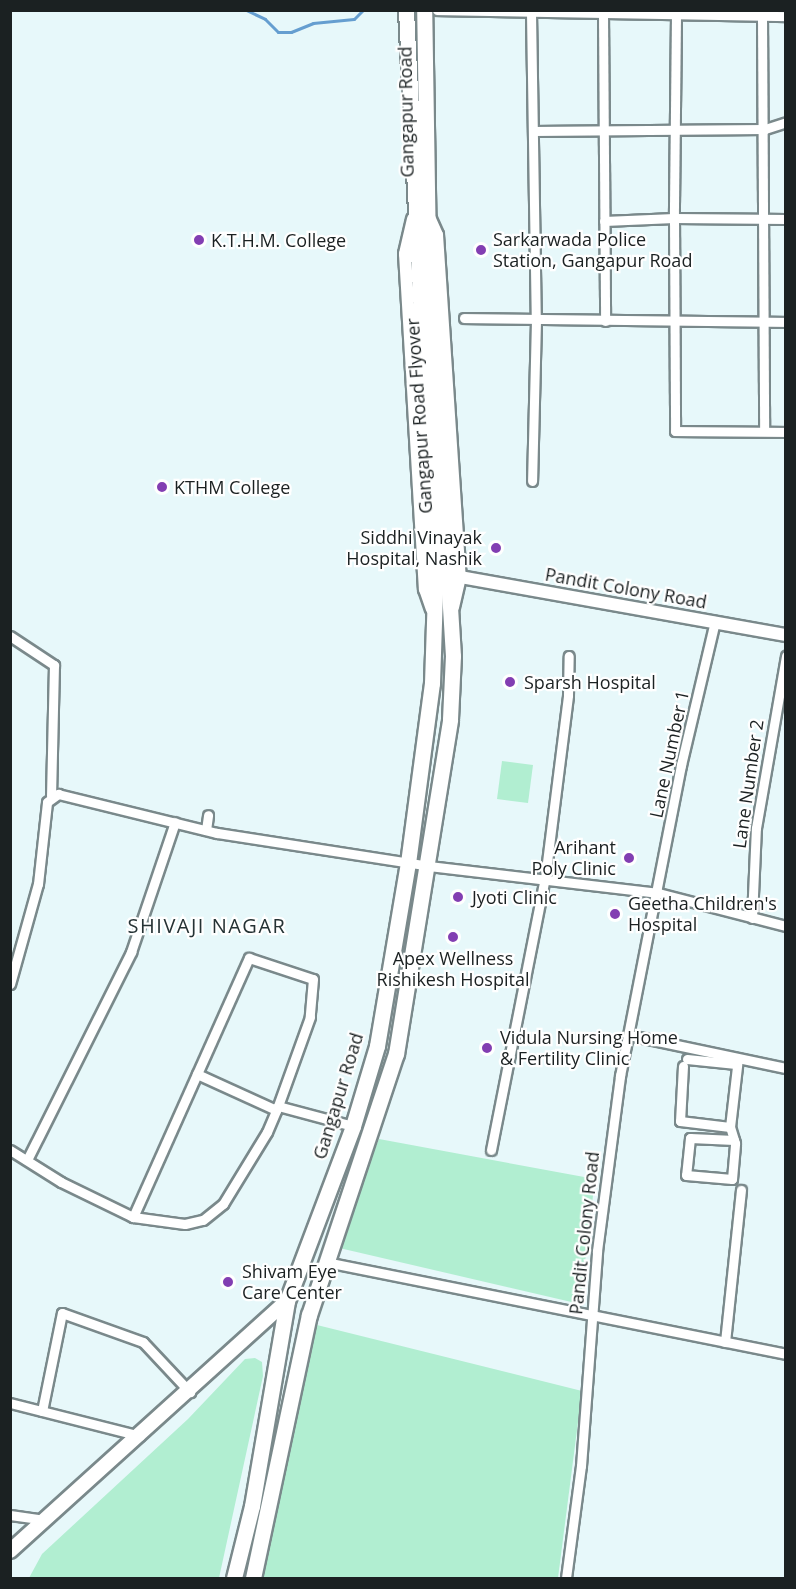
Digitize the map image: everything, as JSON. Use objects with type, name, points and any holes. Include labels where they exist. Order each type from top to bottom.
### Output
[{"type":"main road","name":"Gangapur Road","points":[[406,10],[421,212]]},
{"type":"main road","name":"Gangapur Road","points":[[421,212],[424,10]]},
{"type":"main road","name":"Gangapur Road Flyover","points":[[421,212],[443,590],[451,618]]},
{"type":"main road","name":"Gangapur Road Flyover","points":[[435,616],[443,590]]},
{"type":"main road","name":"Gangapur Road","points":[[234,1578],[252,1506],[287,1301],[353,1126],[377,1047],[408,863],[432,683],[435,616]]},
{"type":"main road","points":[[253,1578],[309,1315],[396,1054],[429,866],[450,719],[451,618]]},
{"type":"main road","points":[[10,1551],[190,1392],[287,1301]]},
{"type":"street","points":[[437,10],[786,16]]},
{"type":"street","points":[[531,13],[536,320],[532,481]]},
{"type":"street","points":[[603,14],[605,321]]},
{"type":"street","points":[[676,15],[675,431],[786,432]]},
{"type":"street","points":[[762,16],[765,129],[765,431]]},
{"type":"street","points":[[533,131],[765,129],[786,122]]},
{"type":"street","points":[[421,212],[437,235],[460,577],[451,618]]},
{"type":"street","points":[[421,212],[405,254],[425,589],[435,616]]},
{"type":"street","points":[[604,221],[674,218],[786,219]]},
{"type":"street","points":[[464,318],[786,322]]},
{"type":"street","name":"Pandit Colony Road","points":[[460,577],[786,635]]},
{"type":"street","name":"Lane Number 1","points":[[658,894],[681,765],[715,621]]},
{"type":"street","points":[[10,636],[54,664],[51,796],[32,911],[10,984]]},
{"type":"street","points":[[491,1150],[545,878],[568,695],[569,656]]},
{"type":"street","name":"Lane Number 2","points":[[752,918],[756,828],[786,656]]},
{"type":"street","points":[[51,796],[69,794],[206,830],[408,863],[545,878],[658,894],[786,926]]},
{"type":"street","points":[[206,830],[208,815]]},
{"type":"street","points":[[27,1160],[131,952],[175,822]]},
{"type":"street","name":"Pandit Colony Road","points":[[566,1578],[582,1466],[597,1251],[629,1035],[658,894]]},
{"type":"street","points":[[10,1150],[133,1217],[185,1224],[203,1220],[223,1204],[277,1108],[310,1017],[313,979],[249,958],[133,1217]]},
{"type":"street","points":[[629,1035],[718,1058],[786,1068]]},
{"type":"street","points":[[718,1058],[685,1063],[680,1121],[730,1127]]},
{"type":"street","points":[[734,1140],[690,1138],[686,1175],[732,1179],[734,1140],[730,1127],[737,1061]]},
{"type":"street","points":[[198,1074],[277,1108],[353,1126]]},
{"type":"street","points":[[725,1342],[741,1190]]},
{"type":"street","points":[[326,1262],[786,1354]]},
{"type":"street","points":[[42,1411],[62,1313],[143,1342],[190,1392]]},
{"type":"street","points":[[10,1403],[140,1436]]},
{"type":"street","points":[[10,1515],[45,1520]]},
{"type":"green space","points":[[502,761],[533,765],[528,803],[497,799]]},
{"type":"green space","points":[[379,1139],[595,1179],[580,1304],[335,1247]]},
{"type":"green space","points":[[317,1325],[582,1391],[558,1578],[263,1578]]},
{"type":"green space","points":[[255,1358],[262,1362],[263,1376],[219,1578],[29,1578],[42,1554],[188,1419],[245,1359]]},
{"type":"waterway","points":[[246,10],[265,19],[278,32],[291,32],[313,23],[354,19],[363,10]]},
{"type":"place","name":"K.T.H.M. College","points":[[199,240]]},
{"type":"place","name":"Sarkarwada Police Station, Gangapur Road","points":[[481,250]]},
{"type":"place","name":"KTHM College","points":[[162,487]]},
{"type":"place","name":"Siddhi Vinayak Hospital, Nashik","points":[[496,548]]},
{"type":"place","name":"Sparsh Hospital","points":[[510,682]]},
{"type":"place","name":"Arihant Poly Clinic","points":[[629,858]]},
{"type":"place","name":"Jyoti Clinic","points":[[458,897]]},
{"type":"place","name":"Geetha Children's Hospital","points":[[615,914]]},
{"type":"place","name":"Apex Wellness Rishikesh Hospital","points":[[453,937]]},
{"type":"place","name":"Vidula Nursing Home & Fertility Clinic","points":[[487,1048]]},
{"type":"place","name":"Shivam Eye Care Center","points":[[228,1282]]},
{"type":"district","name":"SHIVAJI NAGAR","points":[[207,925]]}]
